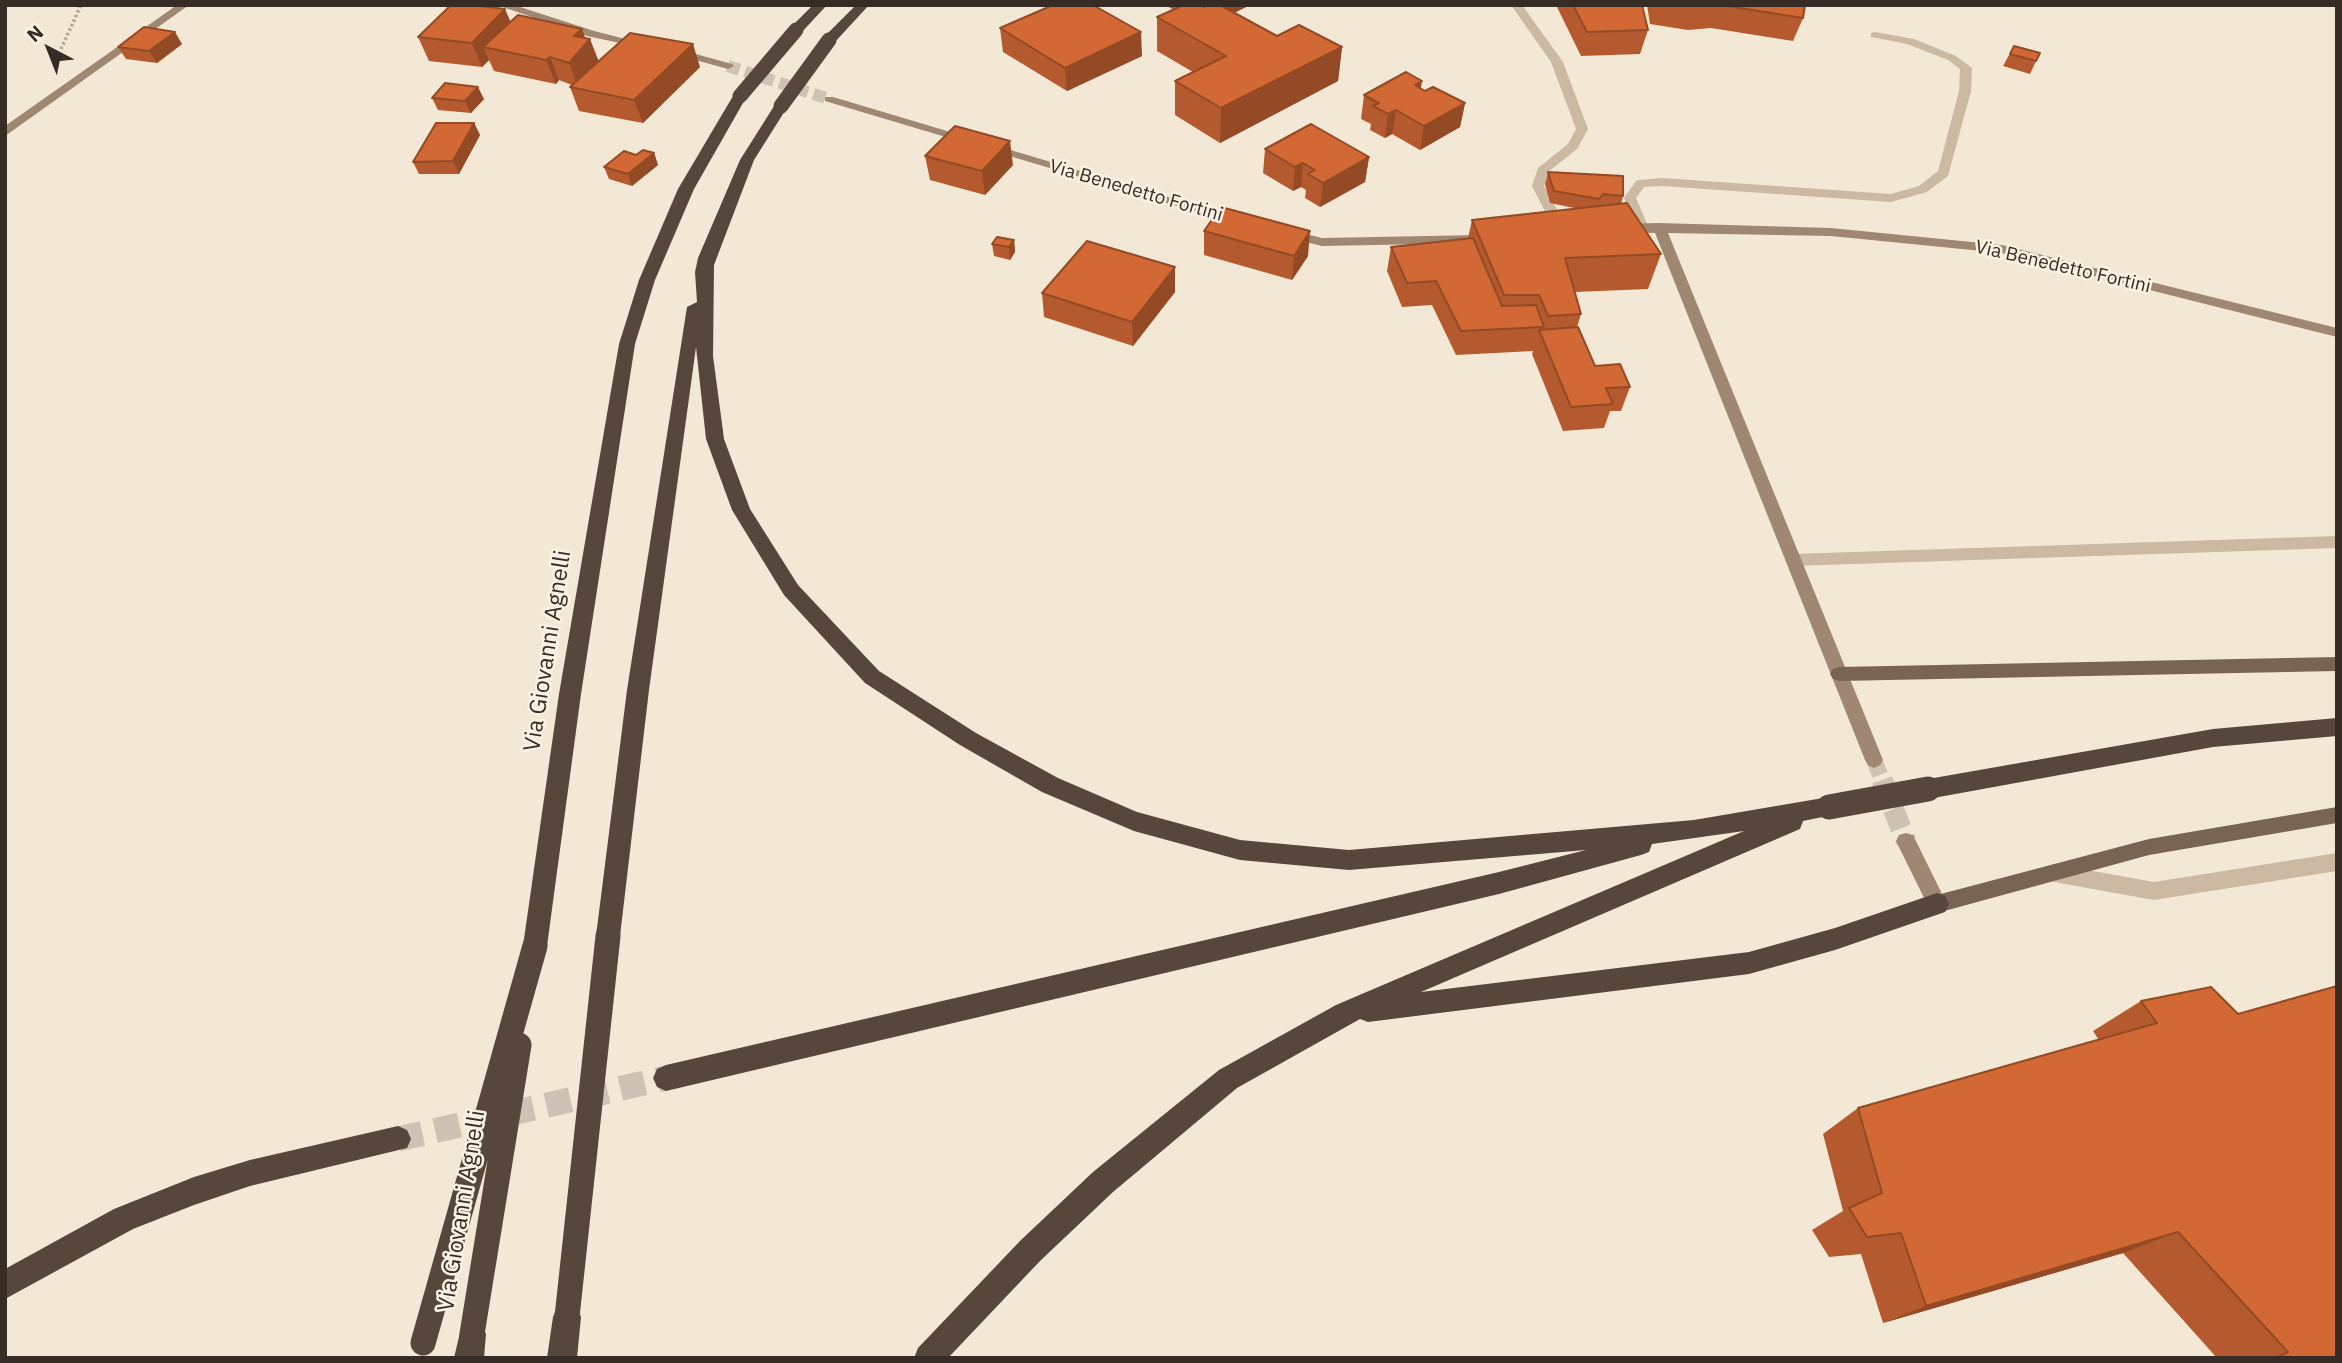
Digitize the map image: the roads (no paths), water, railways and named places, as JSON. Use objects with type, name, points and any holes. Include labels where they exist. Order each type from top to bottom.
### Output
[{"type":"highway","name":"Via Giovanni Agnelli","points":[[470,1346],[535,946],[570,694],[627,344],[647,280],[686,190],[740,96],[821,5]]},
{"type":"highway","points":[[562,1358],[608,936],[685,353],[706,258],[747,160],[781,106],[829,40],[863,5]]},
{"type":"highway","points":[[706,258],[704,356],[715,439],[741,509],[791,590],[872,677],[968,738],[1050,785],[1134,821],[1240,850],[1349,860],[1694,830],[2213,738],[2337,727]]},
{"type":"highway","points":[[928,1358],[1030,1251],[1155,1139],[1228,1079],[1345,1013],[1549,923],[1829,807]]},
{"type":"highway","points":[[666,1078],[1499,883],[1694,830]]},
{"type":"highway","points":[[1345,1013],[1749,963],[1835,939],[1937,904]]},
{"type":"highway","points":[[421,1350],[535,946]]},
{"type":"highway","points":[[5,1285],[124,1219],[194,1191],[250,1173],[398,1139]]},
{"type":"main road","points":[[1839,674],[2337,664]]},
{"type":"main road","points":[[1937,904],[2149,847],[2337,815]]},
{"type":"street","points":[[5,132],[184,5]]},
{"type":"street","points":[[502,5],[591,34],[728,66]]},
{"type":"street","name":"Via Benedetto Fortini","points":[[829,99],[1251,223]]},
{"type":"street","name":"Via Benedetto Fortini","points":[[1602,229],[1642,226],[1844,232],[2002,249],[2337,334]]},
{"type":"street","points":[[1659,227],[1874,760]]},
{"type":"street","points":[[1278,231],[1322,242],[1490,239]]},
{"type":"street","points":[[1906,841],[1937,904]]},
{"type":"lane","points":[[1516,5],[1557,62],[1582,129],[1573,146],[1542,171],[1538,186],[1563,233]]},
{"type":"lane","points":[[1642,226],[1630,198],[1640,184],[1662,182],[1891,198],[1923,189],[1944,173],[1965,91],[1966,68],[1952,58],[1910,41],[1875,35]]},
{"type":"lane","points":[[1793,560],[2337,542]]},
{"type":"lane","points":[[2054,873],[2154,891],[2337,862]]},
{"type":"tunnel","points":[[728,66],[829,99]]},
{"type":"tunnel","points":[[1874,760],[1883,782]]},
{"type":"tunnel","points":[[1882,780],[1906,841]]},
{"type":"tunnel","points":[[398,1139],[666,1078]]}]
